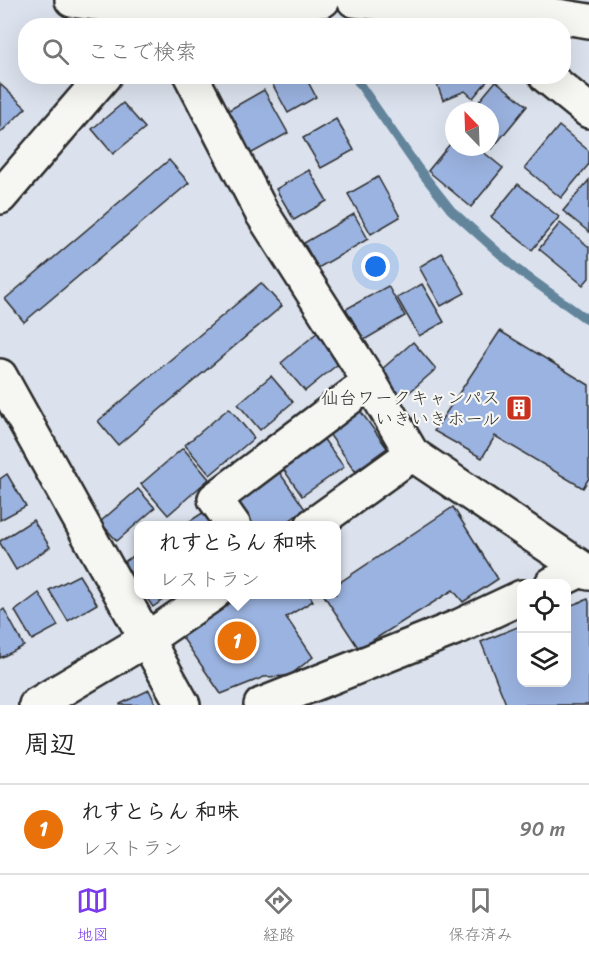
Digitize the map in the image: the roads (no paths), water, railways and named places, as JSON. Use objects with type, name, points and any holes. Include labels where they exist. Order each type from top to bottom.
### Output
[{"type":"street","points":[[72,0],[147,18]]},
{"type":"street","points":[[170,18],[323,0]]},
{"type":"street","points":[[354,0],[448,11],[507,8],[570,18]]},
{"type":"street","points":[[571,18],[589,21]]},
{"type":"street","points":[[0,197],[97,84]]},
{"type":"street","points":[[195,84],[262,213],[370,382],[412,454],[586,571]]},
{"type":"street","points":[[556,84],[589,111]]},
{"type":"street","points":[[0,376],[183,705]]},
{"type":"street","points":[[231,521],[215,499],[370,382]]},
{"type":"street","points":[[318,521],[412,454]]},
{"type":"street","points":[[565,579],[586,571]]},
{"type":"street","points":[[36,705],[147,639],[206,599]]},
{"type":"street","points":[[261,705],[460,626],[517,599]]},
{"type":"waterway","points":[[320,6],[326,18]]},
{"type":"waterway","points":[[360,84],[418,168],[451,210],[518,270],[589,321]]},
{"type":"place","name":"仙台ワークキャンパス いきいきホール","points":[[519,408]]},
{"type":"place","name":"れすとらん 和味","points":[[237,641]]}]
